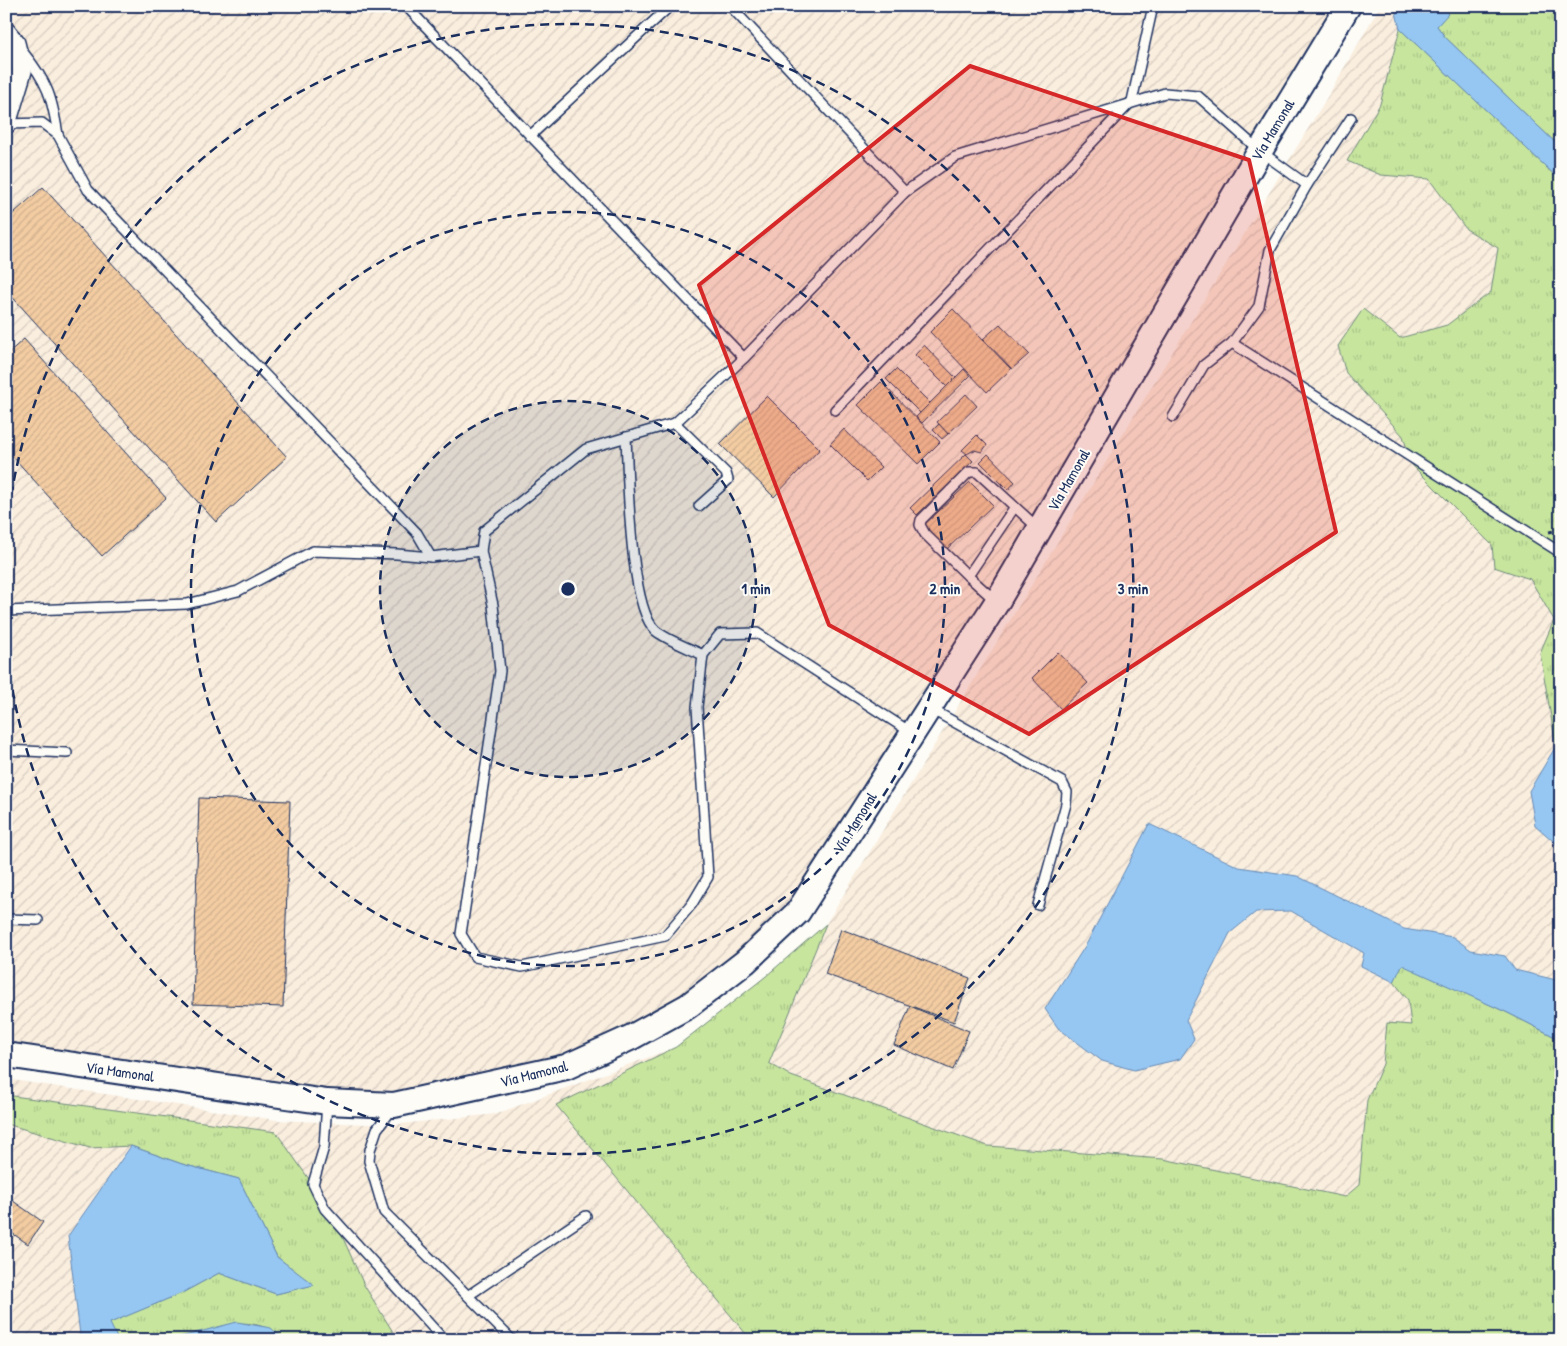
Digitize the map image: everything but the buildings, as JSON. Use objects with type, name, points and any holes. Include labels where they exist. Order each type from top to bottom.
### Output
[{"type":"street","name":"Vía Mamonal","points":[[6,1055],[327,1102],[394,1106],[566,1068],[632,1037],[688,1006],[745,962],[798,912],[997,602],[1260,151],[1348,6]]},
{"type":"street","points":[[6,124],[22,71],[11,37]]},
{"type":"lane","points":[[406,6],[744,358]]},
{"type":"lane","points":[[530,136],[670,6]]},
{"type":"lane","points":[[730,6],[905,192]]},
{"type":"lane","points":[[835,410],[1132,101],[1153,6]]},
{"type":"lane","points":[[11,37],[37,70],[52,98],[58,135],[88,190],[417,533],[431,557]]},
{"type":"lane","points":[[912,733],[757,633],[720,634],[703,656],[697,707],[708,877],[692,904],[665,936],[522,967],[474,957],[462,934],[500,671],[493,605],[481,550],[484,531],[586,449],[675,423],[744,358],[905,192],[955,157],[1132,101],[1165,93],[1198,96],[1260,151],[1307,186]]},
{"type":"lane","points":[[1173,417],[1204,365],[1232,344],[1259,306],[1270,250],[1307,186],[1351,118]]},
{"type":"lane","points":[[6,124],[42,123],[58,135]]},
{"type":"lane","points":[[1232,344],[1561,553]]},
{"type":"lane","points":[[675,423],[726,473],[728,480],[699,506]]},
{"type":"lane","points":[[626,437],[629,514],[639,598],[655,630],[703,656]]},
{"type":"lane","points":[[997,602],[925,534],[920,525],[921,520],[972,472],[977,472],[1040,530]]},
{"type":"lane","points":[[968,576],[1014,508]]},
{"type":"lane","points":[[6,611],[187,604],[238,591],[313,551],[431,557],[481,550]]},
{"type":"lane","points":[[929,708],[1062,782],[1067,792],[1066,804],[1038,905]]},
{"type":"lane","points":[[6,750],[67,752]]},
{"type":"lane","points":[[6,920],[38,920]]},
{"type":"lane","points":[[327,1102],[324,1148],[313,1184],[324,1210],[444,1340]]},
{"type":"lane","points":[[394,1106],[377,1129],[370,1150],[370,1161],[384,1212],[512,1340]]},
{"type":"lane","points":[[469,1295],[586,1216]]},
{"type":"highlighted area","points":[[970,66],[1249,160],[1336,532],[1029,734],[829,625],[699,285]]},
{"type":"shaded area","points":[[20,6],[1348,6],[798,912],[632,1037],[394,1105],[6,1055],[6,26]]},
{"type":"shaded area","points":[[1380,6],[1397,6],[1395,9],[1561,181],[1561,741],[1556,746],[1558,847],[1561,848],[1561,1340],[6,1340],[6,1079],[276,1120],[390,1125],[496,1114],[676,1047],[765,977],[826,924],[1326,99]]},
{"type":"green space","points":[[1442,6],[1561,6],[1561,148],[1445,37],[1437,26],[1447,14]]},
{"type":"green space","points":[[1400,29],[1561,181],[1561,741],[1556,746],[1540,653],[1554,620],[1530,579],[1494,567],[1492,545],[1412,465],[1403,436],[1346,373],[1338,346],[1363,309],[1400,338],[1447,325],[1491,292],[1498,248],[1466,229],[1429,179],[1381,175],[1347,161],[1380,104]]},
{"type":"green space","points":[[826,924],[769,1063],[791,1076],[988,1146],[1163,1159],[1345,1197],[1359,1185],[1367,1100],[1383,1064],[1387,1023],[1411,1025],[1408,1000],[1394,982],[1401,964],[1508,1013],[1561,1040],[1561,1340],[751,1340],[556,1105],[676,1047],[765,977]]},
{"type":"green space","points":[[6,1095],[276,1132],[330,1209],[364,1285],[398,1340],[284,1340],[270,1330],[241,1323],[168,1340],[118,1340],[109,1323],[182,1293],[219,1273],[276,1294],[313,1285],[277,1257],[239,1179],[182,1164],[131,1146],[90,1148],[6,1124]]},
{"type":"water","points":[[1397,6],[1442,6],[1448,14],[1437,26],[1445,37],[1561,148],[1561,181],[1400,29],[1395,8]]},
{"type":"water","points":[[1561,741],[1561,848],[1535,825],[1529,791],[1556,746]]},
{"type":"water","points":[[1149,824],[1239,867],[1297,876],[1404,929],[1453,937],[1471,950],[1505,956],[1515,970],[1556,980],[1561,985],[1561,1040],[1508,1013],[1402,965],[1394,982],[1361,966],[1364,953],[1291,911],[1256,912],[1230,933],[1186,1020],[1194,1039],[1180,1059],[1134,1070],[1102,1061],[1058,1028],[1045,1009],[1087,943]]},
{"type":"water","points":[[131,1146],[182,1164],[239,1179],[277,1257],[314,1285],[276,1294],[219,1273],[182,1293],[110,1323],[118,1340],[85,1340],[80,1335],[68,1236]]},
{"type":"water","points":[[237,1322],[271,1328],[284,1340],[169,1340]]}]
